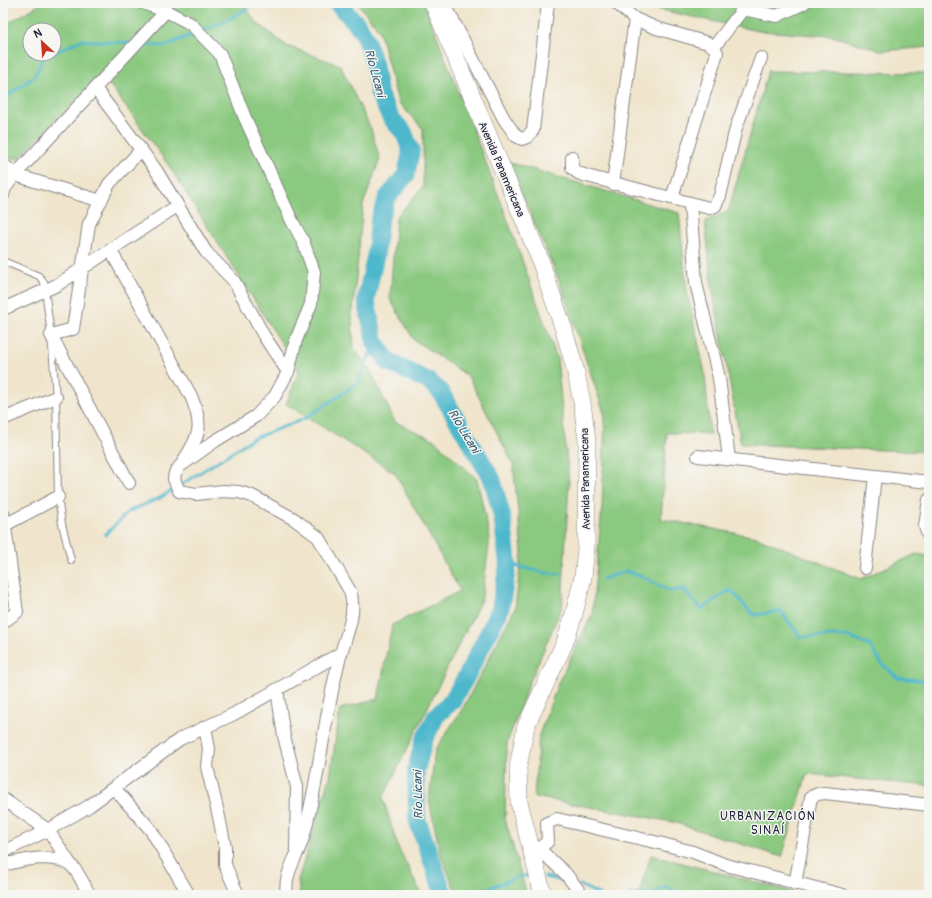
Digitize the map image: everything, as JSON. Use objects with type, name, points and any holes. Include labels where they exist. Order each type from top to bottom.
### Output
[{"type":"main road","name":"Avenida Panamericana","points":[[439,4],[538,254],[564,330],[582,402],[587,440],[586,548],[583,577],[574,614],[565,642],[526,726],[521,745],[518,786],[521,808],[534,851],[542,891]]},
{"type":"street","points":[[143,3],[192,24],[220,54],[245,118],[292,221],[303,241],[314,272],[311,304],[296,340],[288,372],[275,396],[256,416],[215,441],[180,466]]},
{"type":"street","points":[[439,4],[504,119],[516,136],[522,139],[527,137],[533,130],[548,3]]},
{"type":"street","points":[[616,3],[635,19],[656,28],[708,43],[714,47],[717,53],[672,198]]},
{"type":"street","points":[[714,47],[743,9],[777,16],[804,3]]},
{"type":"street","points":[[3,196],[5,188],[15,175],[166,12]]},
{"type":"street","points":[[613,184],[635,19]]},
{"type":"street","points":[[572,157],[572,168],[578,173],[613,184],[709,208],[715,206],[720,196],[736,128],[761,58]]},
{"type":"street","points":[[96,88],[156,170],[206,252],[234,281],[264,336],[288,372]]},
{"type":"street","points":[[129,483],[52,335],[73,329],[80,271],[88,224],[109,184],[141,150]]},
{"type":"street","points":[[3,164],[15,175],[101,201]]},
{"type":"street","points":[[690,203],[696,283],[719,378],[729,459]]},
{"type":"street","points":[[3,309],[46,290],[80,271],[177,206]]},
{"type":"street","points":[[111,251],[191,396],[197,410],[200,428],[197,437],[175,473],[174,479],[180,491],[196,494],[228,491],[252,496],[294,519],[318,537],[350,592],[353,600],[351,618],[330,692],[314,791],[303,838],[296,857],[286,876],[285,885],[287,895]]},
{"type":"street","points":[[3,419],[56,397]]},
{"type":"street","points":[[698,456],[929,482]]},
{"type":"street","points":[[865,568],[875,476]]},
{"type":"street","points":[[4,526],[58,497]]},
{"type":"street","points":[[929,500],[926,526],[929,538]]},
{"type":"street","points":[[3,513],[17,612],[3,622]]},
{"type":"street","points":[[3,852],[48,830],[89,806],[180,739],[234,714],[341,653]]},
{"type":"street","points":[[277,690],[284,736],[297,788],[296,857]]},
{"type":"street","points":[[205,727],[208,749],[208,767],[221,824],[226,865],[238,895]]},
{"type":"street","points":[[114,788],[151,830],[189,895]]},
{"type":"street","points":[[795,884],[812,797],[824,793],[929,805]]},
{"type":"street","points":[[3,798],[48,830],[90,895]]},
{"type":"street","points":[[582,895],[566,874],[534,851],[548,841],[547,823],[557,819],[693,852],[726,865],[795,884],[843,895]]},
{"type":"street","points":[[3,865],[48,858],[61,860],[72,867]]},
{"type":"lane","points":[[3,261],[39,276],[44,282],[46,290],[52,335],[56,397],[58,497],[62,524],[71,560]]},
{"type":"green space","points":[[42,3],[243,3],[256,22],[287,46],[340,65],[371,129],[380,159],[363,205],[352,320],[354,348],[372,374],[395,422],[433,439],[477,479],[490,538],[482,598],[383,798],[398,847],[422,895],[300,895],[298,880],[330,777],[340,709],[378,699],[392,625],[460,591],[395,473],[286,404],[299,371],[169,166],[102,74],[18,159],[3,155],[3,26]]},
{"type":"green space","points":[[357,3],[424,3],[504,210],[557,358],[569,483],[562,607],[528,686],[507,743],[505,819],[527,895],[457,895],[440,853],[429,800],[435,750],[463,708],[515,608],[522,552],[513,464],[468,376],[414,340],[390,299],[396,217],[423,187],[423,129],[398,102],[379,30]]},
{"type":"green space","points":[[641,3],[929,3],[929,47],[883,51],[832,36],[758,31],[647,7]]},
{"type":"green space","points":[[768,71],[929,73],[929,452],[741,444],[712,287],[705,221],[728,212]]},
{"type":"green space","points":[[508,162],[679,213],[687,292],[705,373],[710,434],[667,433],[661,519],[756,537],[861,579],[916,554],[929,556],[929,786],[807,774],[782,857],[673,822],[534,797],[539,735],[559,681],[592,615],[602,508],[605,416],[559,280]]},
{"type":"green space","points":[[651,855],[805,895],[638,895]]},
{"type":"waterway","points":[[202,31],[226,21],[256,3]]},
{"type":"waterway","name":"Río Licani","points":[[337,3],[357,24],[364,35],[374,63],[379,94],[391,118],[404,133],[411,151],[406,175],[387,198],[379,221],[376,253],[366,299],[375,342],[388,362],[428,381],[440,391],[492,479],[502,516],[508,564],[500,610],[452,701],[436,716],[424,740],[416,770],[417,819],[444,895]]},
{"type":"waterway","points":[[141,44],[165,46],[196,33]]},
{"type":"waterway","points":[[62,49],[81,40],[131,43]]},
{"type":"waterway","points":[[3,99],[35,76],[41,62]]},
{"type":"waterway","points":[[181,485],[252,439],[306,418],[358,383],[375,342]]},
{"type":"waterway","points":[[105,535],[129,511],[160,498],[174,489]]},
{"type":"waterway","points":[[508,564],[546,573],[562,574]]},
{"type":"waterway","points":[[603,579],[626,571],[647,579],[669,591],[685,589],[689,596],[701,609],[730,590],[755,615],[781,611],[800,637],[847,636],[870,646],[882,664],[898,678],[929,681]]},
{"type":"waterway","points":[[476,895],[481,891],[520,876],[533,876]]},
{"type":"waterway","points":[[545,877],[567,882]]},
{"type":"waterway","points":[[580,885],[600,895]]},
{"type":"waterway","points":[[630,895],[654,893],[664,887],[674,890],[676,895]]},
{"type":"district","name":"URBANIZACIÓN SINAÍ","points":[[768,823]]}]
